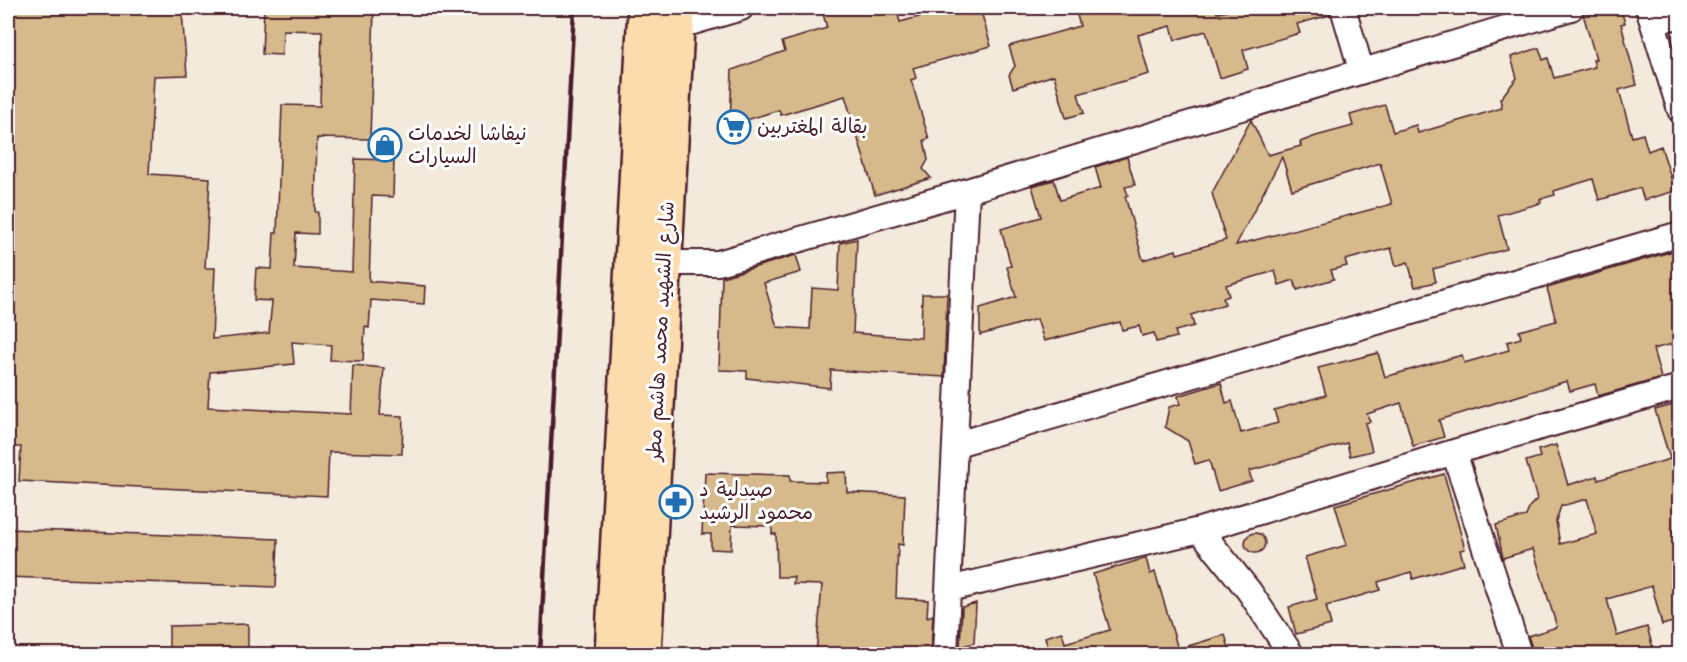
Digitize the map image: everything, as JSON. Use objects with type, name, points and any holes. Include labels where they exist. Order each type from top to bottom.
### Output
[{"type":"main road","name":"شارع الشهيد محمد هاشم مطر","points":[[612,654],[645,8]]},
{"type":"main road","name":"شارع الشهيد محمد هاشم مطر","points":[[644,654],[677,17]]},
{"type":"street","points":[[677,17],[741,8]]},
{"type":"street","points":[[1343,8],[1361,69]]},
{"type":"street","points":[[664,263],[718,263],[967,191],[1361,69],[1571,8]]},
{"type":"street","points":[[1680,15],[1650,15],[1680,110]]},
{"type":"street","points":[[945,654],[957,444],[967,191]]},
{"type":"street","points":[[957,444],[1680,234]]},
{"type":"street","points":[[949,589],[1200,530],[1454,452],[1680,387]]},
{"type":"street","points":[[1454,452],[1519,654]]},
{"type":"street","points":[[1200,530],[1249,591],[1291,654]]},
{"type":"building","points":[[8,8],[132,8],[132,13],[182,12],[187,75],[154,76],[149,174],[210,178],[205,268],[215,268],[212,339],[269,333],[272,301],[254,300],[256,268],[272,269],[274,233],[277,233],[282,105],[320,106],[322,31],[283,30],[282,55],[262,54],[264,8],[374,8],[370,139],[317,138],[315,212],[318,212],[318,234],[296,233],[294,268],[352,272],[355,159],[394,160],[393,197],[372,196],[369,281],[425,286],[424,304],[371,300],[369,328],[365,327],[363,361],[330,360],[331,345],[292,342],[294,364],[210,372],[208,407],[351,414],[353,365],[384,368],[380,415],[403,416],[402,454],[329,452],[327,496],[19,481],[21,447],[8,447]]},
{"type":"building","points":[[896,8],[900,22],[952,8],[980,8],[991,46],[913,68],[916,78],[911,80],[929,139],[924,140],[928,160],[923,169],[931,178],[875,195],[845,96],[781,115],[779,110],[730,125],[732,70],[785,51],[782,42],[827,28],[822,10]]},
{"type":"building","points":[[1075,8],[1216,8],[1217,13],[1238,8],[1329,8],[1330,15],[1297,24],[1300,33],[1243,50],[1248,69],[1220,78],[1206,31],[1175,40],[1171,26],[1138,35],[1149,74],[1078,94],[1084,113],[1066,118],[1054,75],[1013,88],[1009,75],[1015,66],[1009,46],[1080,26]]},
{"type":"building","points":[[1608,8],[1620,8],[1625,23],[1621,24],[1637,85],[1619,90],[1632,137],[1643,134],[1648,151],[1661,146],[1675,191],[1644,200],[1640,188],[1599,200],[1593,179],[1554,191],[1555,195],[1540,199],[1541,203],[1498,215],[1507,249],[1433,269],[1436,282],[1415,287],[1408,262],[1396,266],[1391,248],[1345,260],[1347,266],[1331,270],[1334,279],[1297,290],[1294,280],[1279,285],[1275,271],[1226,285],[1229,296],[1223,298],[1225,304],[1191,315],[1194,326],[1175,331],[1177,337],[1156,342],[1154,333],[1142,336],[1139,326],[1122,330],[1120,322],[1044,341],[1037,319],[980,335],[980,308],[1016,297],[1007,267],[1011,266],[1001,229],[1041,217],[1032,186],[1054,180],[1060,200],[1101,188],[1095,167],[1127,157],[1135,185],[1125,187],[1128,195],[1125,196],[1143,260],[1176,250],[1177,254],[1226,240],[1212,193],[1251,120],[1268,155],[1301,146],[1300,142],[1316,136],[1353,126],[1350,115],[1385,105],[1393,132],[1416,125],[1418,133],[1502,108],[1500,99],[1517,78],[1511,57],[1539,48],[1543,60],[1548,58],[1554,78],[1595,67],[1593,60],[1596,59],[1583,14]],"holes":[[[1282,157],[1292,190],[1380,163],[1392,204],[1236,245]]]},
{"type":"building","points":[[857,239],[853,333],[921,338],[922,294],[947,294],[944,377],[831,370],[830,388],[747,378],[747,371],[719,370],[722,277],[796,255],[801,272],[764,283],[777,327],[810,329],[812,288],[838,290],[840,243]]},
{"type":"building","points":[[1680,249],[1680,342],[1653,349],[1661,378],[1598,396],[1595,384],[1570,391],[1567,381],[1439,420],[1444,437],[1413,446],[1401,403],[1367,414],[1370,422],[1365,423],[1372,451],[1350,456],[1347,443],[1249,471],[1252,481],[1218,491],[1209,460],[1195,464],[1188,441],[1165,427],[1169,407],[1180,404],[1178,396],[1221,383],[1226,403],[1232,401],[1241,433],[1278,423],[1274,410],[1326,395],[1318,368],[1378,353],[1385,377],[1462,355],[1464,363],[1509,350],[1507,342],[1521,338],[1519,331],[1556,321],[1547,288]]},
{"type":"building","points":[[1680,403],[1680,529],[1673,530],[1680,555],[1680,620],[1662,625],[1652,586],[1607,599],[1617,636],[1647,627],[1653,648],[1630,654],[1534,654],[1528,636],[1557,627],[1533,549],[1503,558],[1496,525],[1526,516],[1530,506],[1537,499],[1526,461],[1540,457],[1538,450],[1556,445],[1568,485],[1597,476],[1598,480],[1670,459],[1655,410]],"holes":[[[1587,499],[1597,534],[1560,544],[1556,521],[1561,506]]]},
{"type":"building","points":[[846,472],[847,492],[905,495],[903,545],[898,544],[896,598],[928,600],[927,617],[933,615],[931,654],[816,654],[822,585],[793,584],[794,577],[777,577],[776,534],[772,534],[772,526],[732,525],[731,550],[711,549],[711,534],[702,534],[705,473],[790,475],[790,481],[826,482],[826,473]]},
{"type":"building","points":[[1444,474],[1465,549],[1460,550],[1464,564],[1413,579],[1411,572],[1378,582],[1380,590],[1326,606],[1331,625],[1296,634],[1289,607],[1317,599],[1305,557],[1347,545],[1335,505]]},
{"type":"building","points":[[8,529],[278,539],[276,587],[8,577]]},
{"type":"building","points":[[1255,533],[1262,536],[1265,543],[1262,550],[1255,553],[1248,550],[1245,543],[1248,536]]},
{"type":"building","points":[[1146,558],[1150,574],[1155,572],[1178,649],[1225,635],[1231,654],[1044,654],[1043,649],[1048,648],[1045,637],[1062,632],[1065,643],[1110,630],[1093,574]]},
{"type":"building","points":[[976,603],[974,643],[960,647],[962,607]]},
{"type":"building","points":[[248,624],[248,654],[169,654],[169,626]]},
{"type":"railway","points":[[540,654],[574,8]]},
{"type":"place","name":"بقالة المغتربين","points":[[734,127]]},
{"type":"place","name":"نيفاشا لخدمات السيارات","points":[[385,145]]},
{"type":"place","name":"صيدلية د محمود الرشيد","points":[[676,502]]}]
